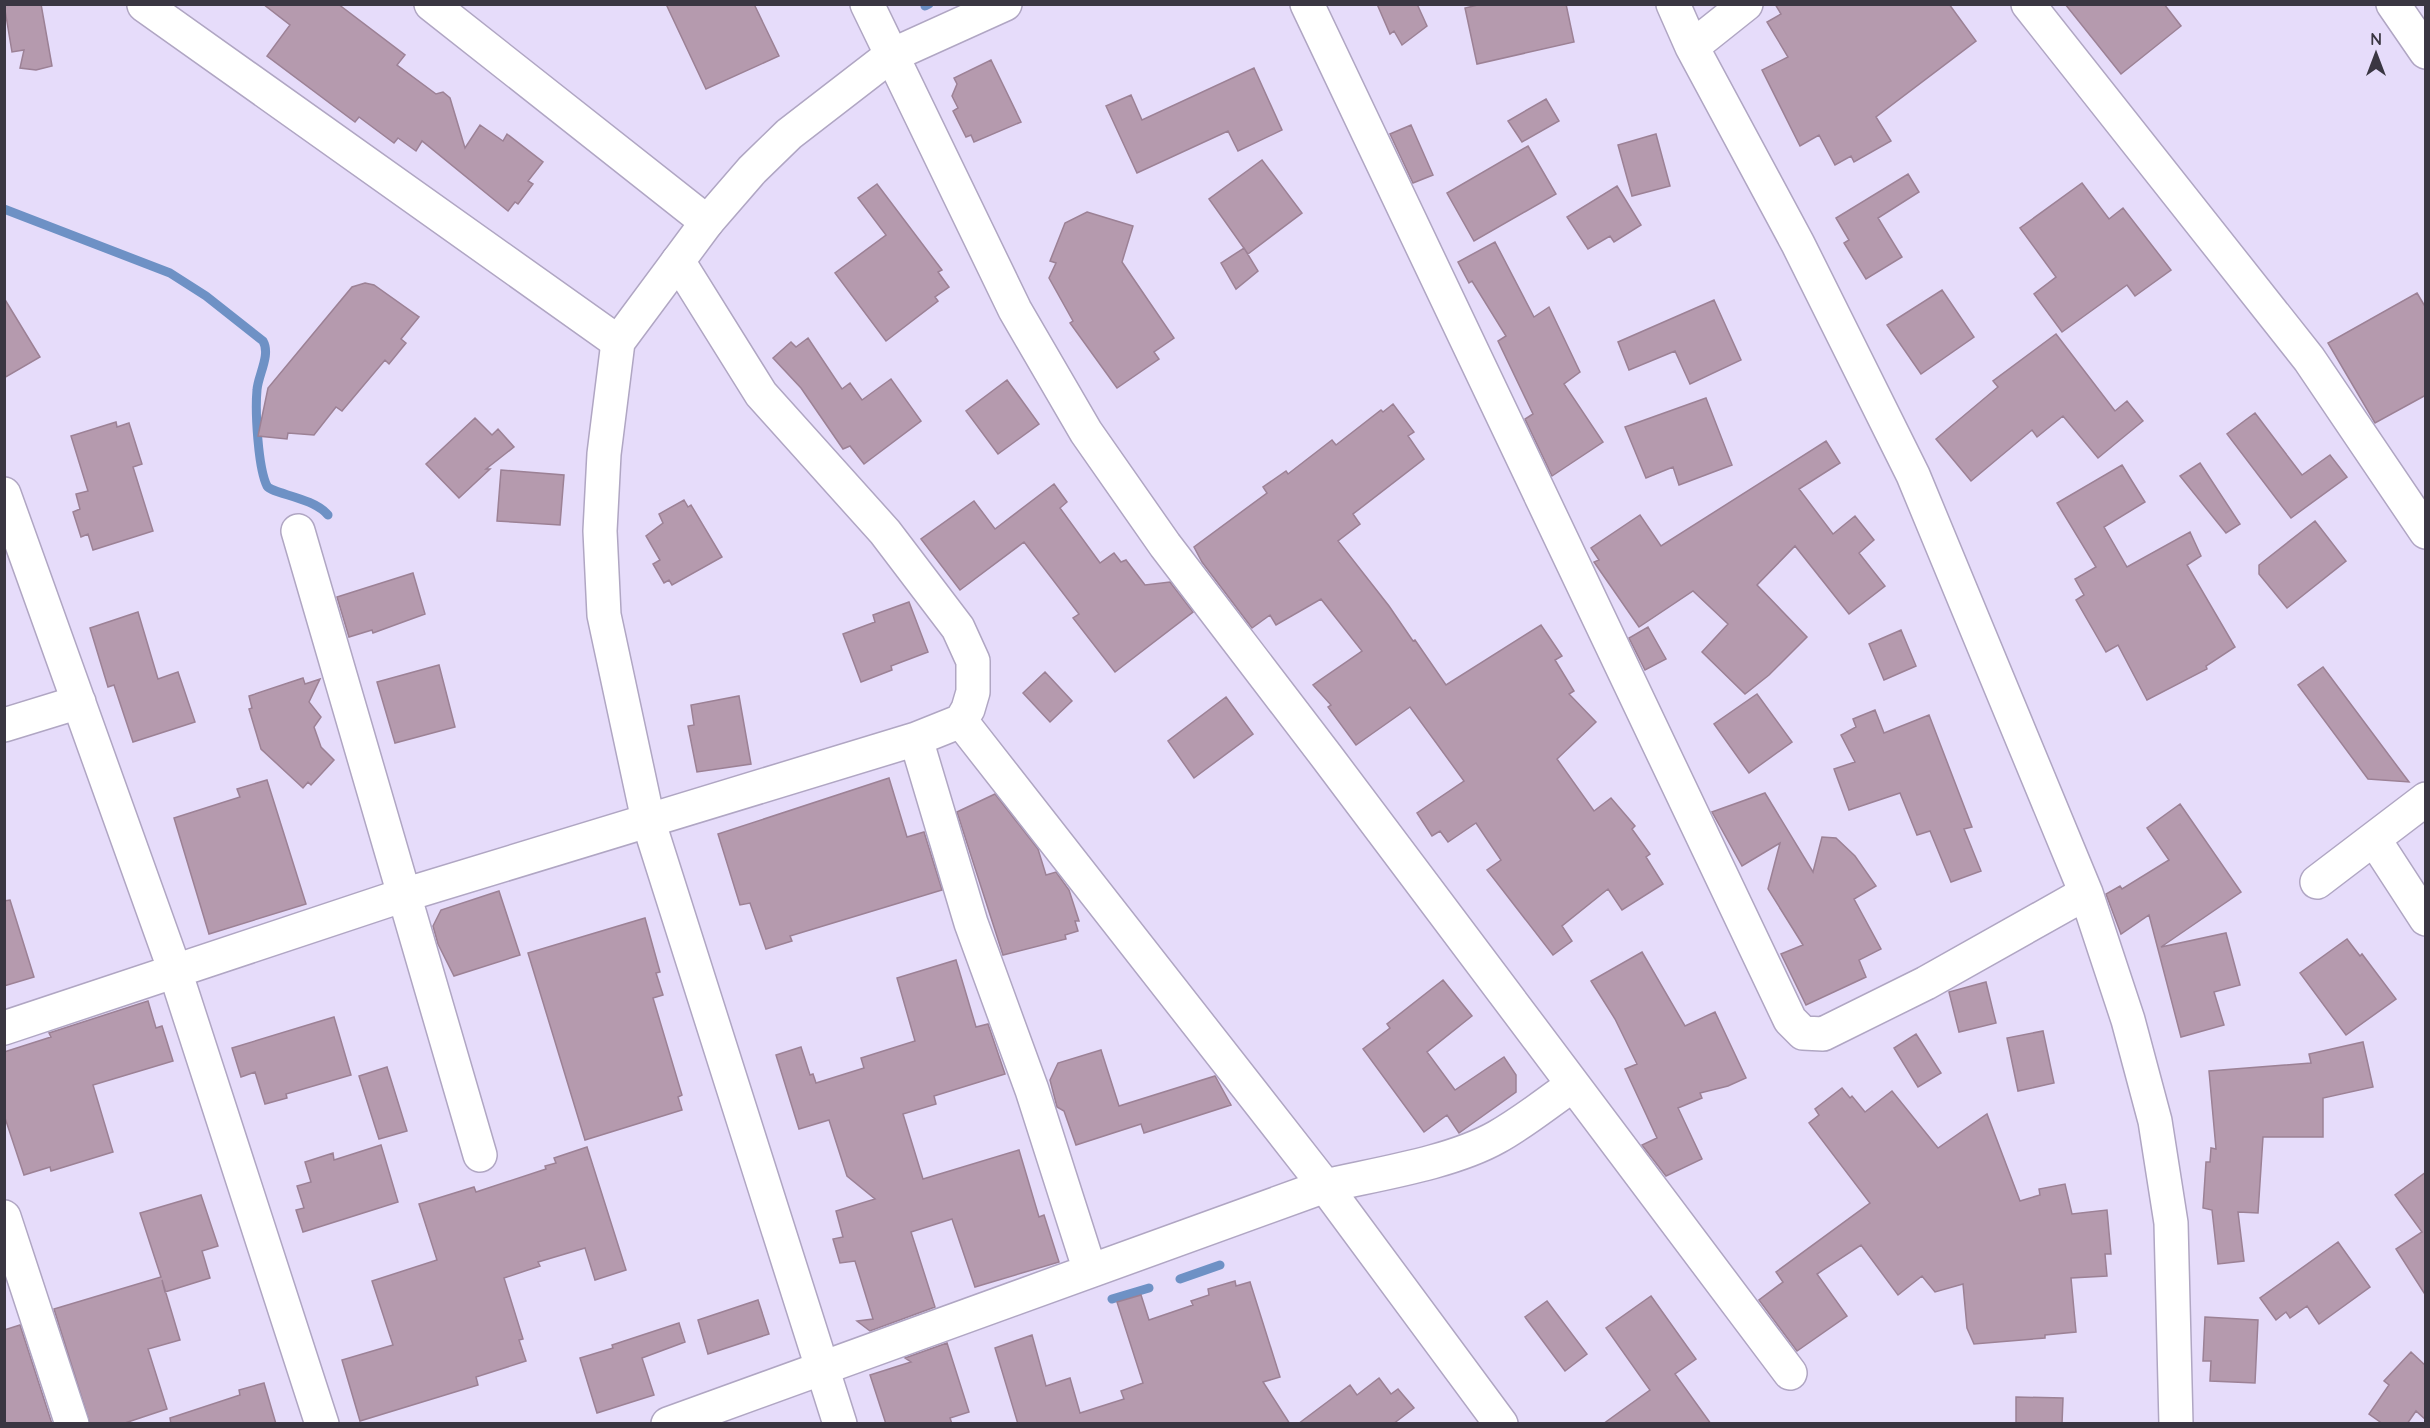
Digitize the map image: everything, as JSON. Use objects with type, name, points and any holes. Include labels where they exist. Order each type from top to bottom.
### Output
[{"type":"street","points":[[431,4],[707,222]]},
{"type":"street","points":[[867,4],[890,56],[1015,310],[1086,432],[1165,545],[1790,1374]]},
{"type":"street","points":[[840,1424],[648,820],[604,615],[600,531],[602,487],[618,342],[707,222],[752,170],[789,134],[890,56],[1005,4]]},
{"type":"street","points":[[1307,4],[1790,1020],[1803,1033],[1823,1034],[1926,983],[2086,893]]},
{"type":"street","points":[[1673,4],[1692,47],[1798,244],[1913,475],[2086,893],[2128,1020],[2155,1121],[2171,1223],[2176,1424]]},
{"type":"street","points":[[1692,47],[1746,4]]},
{"type":"street","points":[[2028,4],[2309,359],[2426,532]]},
{"type":"street","points":[[2393,4],[2426,52]]},
{"type":"street","points":[[144,5],[618,342]]},
{"type":"street","points":[[4,1028],[404,895],[916,739],[961,721],[968,709],[973,692],[973,661],[958,627],[885,532],[761,394],[678,261]]},
{"type":"street","points":[[4,494],[175,971],[322,1424]]},
{"type":"street","points":[[298,531],[480,1155]]},
{"type":"street","points":[[4,725],[79,702]]},
{"type":"street","points":[[961,721],[1325,1186],[1502,1424]]},
{"type":"street","points":[[916,739],[971,923],[1032,1090],[1090,1271]]},
{"type":"street","points":[[2316,882],[2426,799]]},
{"type":"street","points":[[2374,839],[2426,919]]},
{"type":"street","points":[[668,1424],[1325,1186],[1406,1168],[1475,1148],[1498,1137],[1573,1085]]},
{"type":"street","points":[[4,1217],[72,1424]]},
{"type":"building","points":[[4,4],[41,4],[52,66],[36,70],[20,68],[24,50],[12,52]]},
{"type":"building","points":[[263,4],[338,4],[405,55],[397,65],[436,94],[443,92],[450,98],[465,148],[480,125],[503,141],[507,134],[543,162],[528,181],[533,184],[518,204],[515,202],[508,211],[422,141],[416,151],[398,138],[394,143],[359,117],[355,122],[267,56],[290,25]]},
{"type":"building","points":[[666,4],[754,4],[779,56],[706,89]]},
{"type":"building","points":[[1377,4],[1417,4],[1427,26],[1402,45],[1394,31],[1390,34]]},
{"type":"building","points":[[1482,4],[1566,4],[1574,42],[1477,64],[1465,8]]},
{"type":"building","points":[[1775,4],[1949,4],[1976,41],[1876,117],[1891,141],[1854,162],[1851,156],[1835,165],[1819,135],[1800,146],[1762,70],[1788,57],[1767,22],[1781,14]]},
{"type":"building","points":[[2065,4],[2164,4],[2181,26],[2121,74]]},
{"type":"building","points":[[991,60],[1021,122],[974,142],[971,135],[966,137],[953,111],[958,108],[952,96],[957,84],[954,78]]},
{"type":"building","points":[[1254,68],[1282,130],[1238,151],[1228,131],[1137,173],[1106,106],[1131,95],[1142,120]]},
{"type":"building","points":[[1546,99],[1559,121],[1522,142],[1508,121]]},
{"type":"building","points":[[1411,125],[1433,175],[1413,183],[1390,134]]},
{"type":"building","points":[[1656,134],[1670,186],[1632,196],[1618,145]]},
{"type":"building","points":[[1528,146],[1556,194],[1474,241],[1447,193]]},
{"type":"building","points":[[1262,160],[1302,213],[1248,254],[1209,199]]},
{"type":"building","points":[[1908,174],[1919,192],[1878,218],[1902,257],[1866,279],[1844,243],[1849,240],[1836,218]]},
{"type":"building","points":[[2082,183],[2109,219],[2123,208],[2171,270],[2135,296],[2127,285],[2062,332],[2034,294],[2056,277],[2020,228]]},
{"type":"building","points":[[877,184],[942,270],[938,272],[949,287],[935,297],[938,301],[886,341],[835,273],[886,235],[858,198]]},
{"type":"building","points":[[1617,186],[1641,225],[1614,242],[1610,236],[1588,249],[1567,217]]},
{"type":"building","points":[[1087,212],[1133,226],[1122,262],[1174,338],[1154,352],[1159,359],[1117,388],[1070,323],[1073,321],[1049,278],[1056,263],[1050,261],[1065,223]]},
{"type":"building","points":[[1495,242],[1534,317],[1549,307],[1580,372],[1564,384],[1603,442],[1552,476],[1525,419],[1533,414],[1498,341],[1506,336],[1472,281],[1469,283],[1458,262]]},
{"type":"building","points":[[1244,248],[1258,271],[1236,289],[1221,263]]},
{"type":"building","points":[[365,283],[374,285],[419,317],[401,339],[406,343],[389,364],[385,360],[342,411],[336,407],[314,435],[288,433],[287,439],[258,436],[268,388],[352,287]]},
{"type":"building","points":[[1942,290],[1974,337],[1921,374],[1887,325]]},
{"type":"building","points":[[2417,293],[2426,308],[2426,395],[2375,423],[2328,343]]},
{"type":"building","points":[[4,298],[40,357],[4,378]]},
{"type":"building","points":[[1714,300],[1741,360],[1690,384],[1675,351],[1629,370],[1618,342]]},
{"type":"building","points":[[2056,334],[2115,411],[2127,401],[2143,421],[2098,458],[2063,416],[2037,437],[2032,430],[1971,481],[1936,439],[1998,387],[1993,381]]},
{"type":"building","points":[[808,338],[842,389],[850,383],[862,400],[891,379],[921,421],[864,464],[850,446],[843,449],[801,388],[773,358],[791,342],[796,347]]},
{"type":"building","points":[[1007,380],[1039,424],[998,454],[966,411]]},
{"type":"building","points":[[1706,398],[1732,465],[1679,485],[1673,467],[1646,478],[1625,427]]},
{"type":"building","points":[[1393,404],[1414,432],[1408,436],[1424,459],[1353,514],[1360,524],[1338,541],[1389,606],[1413,641],[1415,640],[1446,685],[1541,625],[1562,656],[1555,660],[1574,691],[1569,694],[1596,722],[1557,759],[1594,811],[1611,798],[1635,826],[1632,829],[1650,854],[1646,857],[1663,884],[1622,910],[1608,889],[1562,926],[1572,941],[1553,955],[1487,870],[1501,860],[1476,823],[1448,842],[1440,831],[1432,836],[1417,813],[1464,781],[1410,707],[1356,745],[1328,707],[1331,705],[1313,685],[1362,651],[1321,599],[1276,625],[1270,615],[1252,628],[1202,562],[1194,547],[1267,493],[1263,487],[1286,471],[1288,474],[1332,440],[1336,445],[1381,410],[1383,412]]},
{"type":"building","points":[[2255,413],[2302,475],[2330,455],[2347,477],[2291,518],[2227,434]]},
{"type":"building","points":[[475,418],[492,435],[498,429],[514,447],[486,469],[490,469],[459,498],[426,464]]},
{"type":"building","points":[[116,422],[117,427],[129,423],[142,464],[133,467],[153,531],[93,550],[88,534],[81,537],[73,512],[80,509],[76,494],[88,491],[71,436]]},
{"type":"building","points":[[1826,441],[1840,463],[1799,489],[1833,534],[1855,516],[1874,540],[1859,553],[1885,586],[1849,614],[1795,546],[1757,585],[1807,637],[1769,675],[1745,694],[1702,652],[1728,624],[1693,591],[1639,627],[1594,562],[1599,560],[1591,548],[1640,515],[1661,546]]},
{"type":"building","points":[[2200,463],[2240,524],[2226,533],[2180,476]]},
{"type":"building","points":[[2122,465],[2145,502],[2104,527],[2127,567],[2190,532],[2201,556],[2187,565],[2235,647],[2206,666],[2207,669],[2147,700],[2118,645],[2106,652],[2076,600],[2084,595],[2075,579],[2096,567],[2057,503]]},
{"type":"building","points":[[501,470],[564,475],[560,525],[497,521]]},
{"type":"building","points":[[1054,484],[1067,502],[1060,508],[1100,563],[1114,553],[1121,562],[1126,560],[1145,585],[1170,582],[1193,612],[1115,672],[1073,618],[1079,614],[1024,542],[960,590],[921,539],[974,501],[995,529]]},
{"type":"building","points":[[684,500],[688,507],[691,505],[722,557],[672,585],[669,580],[664,583],[653,564],[660,560],[646,536],[663,523],[659,514]]},
{"type":"building","points":[[2315,521],[2346,561],[2287,608],[2259,574],[2259,565]]},
{"type":"building","points":[[413,573],[425,614],[373,633],[372,630],[349,637],[337,597]]},
{"type":"building","points":[[909,602],[928,652],[891,666],[892,670],[861,682],[843,634],[875,622],[873,615]]},
{"type":"building","points":[[138,612],[158,679],[178,672],[195,722],[133,742],[114,685],[108,687],[90,628]]},
{"type":"building","points":[[1648,627],[1666,659],[1645,670],[1629,638]]},
{"type":"building","points":[[1901,630],[1916,666],[1884,680],[1869,644]]},
{"type":"building","points":[[439,665],[455,727],[395,743],[377,682]]},
{"type":"building","points":[[2323,667],[2409,782],[2368,779],[2298,685]]},
{"type":"building","points":[[1045,672],[1072,701],[1050,722],[1023,693]]},
{"type":"building","points":[[303,678],[305,684],[320,679],[309,702],[321,717],[314,727],[321,747],[334,760],[311,785],[308,782],[303,788],[261,749],[249,709],[252,708],[249,696]]},
{"type":"building","points":[[1757,694],[1792,742],[1749,773],[1714,724]]},
{"type":"building","points":[[739,696],[751,764],[697,772],[688,726],[694,725],[691,705]]},
{"type":"building","points":[[1226,697],[1253,734],[1194,778],[1168,741]]},
{"type":"building","points":[[1875,710],[1884,733],[1929,715],[1972,827],[1964,829],[1981,871],[1951,882],[1930,831],[1917,835],[1900,793],[1849,810],[1834,769],[1855,762],[1841,735],[1856,727],[1853,719]]},
{"type":"building","points":[[889,778],[907,837],[924,832],[942,890],[790,936],[792,941],[766,949],[750,903],[740,905],[718,834]]},
{"type":"building","points":[[267,780],[306,904],[209,934],[174,818],[240,797],[237,789]]},
{"type":"building","points":[[1765,793],[1813,872],[1822,837],[1836,838],[1855,856],[1876,886],[1854,899],[1881,949],[1859,960],[1866,977],[1806,1005],[1781,954],[1803,945],[1768,889],[1780,843],[1742,866],[1712,812]]},
{"type":"building","points":[[995,794],[1038,849],[1046,875],[1056,872],[1069,890],[1079,921],[1075,921],[1078,931],[1065,935],[1066,939],[1003,955],[957,812]]},
{"type":"building","points":[[2180,804],[2241,892],[2161,947],[2226,933],[2240,985],[2214,992],[2224,1025],[2181,1037],[2149,915],[2121,934],[2106,894],[2120,886],[2122,889],[2169,860],[2147,828]]},
{"type":"building","points":[[499,891],[520,955],[454,976],[438,944],[433,926],[441,910]]},
{"type":"building","points":[[10,900],[34,977],[4,986],[4,901]]},
{"type":"building","points":[[645,918],[660,972],[656,973],[663,995],[653,998],[682,1095],[678,1097],[682,1110],[585,1140],[528,953]]},
{"type":"building","points":[[2347,939],[2360,956],[2362,954],[2396,999],[2346,1035],[2300,973]]},
{"type":"building","points":[[1642,952],[1685,1026],[1715,1012],[1746,1078],[1728,1086],[1700,1093],[1702,1098],[1678,1108],[1702,1159],[1666,1176],[1642,1145],[1657,1138],[1625,1069],[1637,1064],[1615,1019],[1591,981]]},
{"type":"building","points":[[956,960],[976,1027],[988,1024],[1005,1074],[934,1096],[936,1104],[903,1114],[923,1179],[1019,1150],[1039,1217],[1044,1215],[1059,1262],[975,1287],[952,1219],[911,1232],[935,1307],[870,1331],[857,1321],[873,1319],[855,1261],[840,1263],[833,1239],[843,1237],[836,1211],[875,1199],[847,1176],[829,1120],[799,1129],[776,1055],[801,1047],[810,1075],[813,1074],[816,1083],[864,1068],[861,1058],[915,1041],[897,978]]},
{"type":"building","points":[[1443,980],[1472,1016],[1427,1052],[1455,1090],[1504,1057],[1516,1075],[1516,1092],[1459,1133],[1447,1115],[1424,1132],[1363,1049],[1390,1028],[1387,1024]]},
{"type":"building","points":[[1986,982],[1996,1023],[1959,1032],[1949,992]]},
{"type":"building","points":[[148,1001],[156,1028],[162,1026],[173,1061],[93,1085],[113,1152],[51,1171],[50,1167],[24,1175],[4,1115],[4,1052],[51,1037],[49,1033]]},
{"type":"building","points":[[334,1017],[351,1075],[286,1094],[287,1098],[265,1104],[255,1072],[241,1077],[232,1048]]},
{"type":"building","points":[[2043,1031],[2054,1083],[2018,1091],[2007,1038]]},
{"type":"building","points":[[1916,1034],[1941,1073],[1918,1087],[1894,1048]]},
{"type":"building","points":[[2363,1042],[2373,1087],[2323,1098],[2323,1137],[2263,1137],[2258,1213],[2238,1212],[2244,1261],[2218,1264],[2212,1210],[2203,1208],[2206,1162],[2210,1162],[2211,1148],[2216,1149],[2209,1071],[2311,1063],[2309,1054]]},
{"type":"building","points":[[1101,1050],[1119,1106],[1215,1076],[1231,1105],[1144,1133],[1141,1124],[1076,1145],[1064,1111],[1057,1107],[1050,1080],[1058,1063]]},
{"type":"building","points":[[387,1067],[407,1131],[379,1139],[359,1076]]},
{"type":"building","points":[[1842,1088],[1865,1112],[1892,1091],[1938,1148],[1987,1114],[2020,1201],[2040,1195],[2039,1189],[2065,1184],[2072,1214],[2107,1210],[2111,1254],[2105,1254],[2107,1276],[2071,1278],[2076,1332],[2045,1335],[2045,1338],[1974,1344],[1967,1328],[1963,1284],[1935,1292],[1922,1276],[1898,1295],[1861,1245],[1817,1274],[1847,1316],[1797,1351],[1759,1300],[1783,1282],[1776,1272],[1870,1203],[1809,1123],[1819,1115],[1815,1109]]},
{"type":"building","points":[[381,1145],[398,1202],[303,1232],[296,1210],[304,1208],[297,1186],[311,1182],[305,1162],[333,1153],[334,1160]]},
{"type":"building","points":[[587,1147],[626,1270],[595,1280],[585,1248],[538,1262],[540,1266],[504,1278],[523,1339],[519,1340],[526,1361],[476,1377],[478,1385],[360,1421],[342,1360],[393,1345],[372,1281],[437,1260],[419,1204],[474,1187],[476,1192],[546,1169],[545,1166],[556,1163],[554,1158]]},
{"type":"building","points":[[2426,1172],[2426,1296],[2396,1249],[2422,1232],[2395,1195]]},
{"type":"building","points":[[201,1195],[218,1246],[202,1251],[210,1278],[166,1292],[180,1340],[148,1349],[167,1409],[122,1424],[90,1424],[54,1309],[161,1277],[140,1213]]},
{"type":"building","points":[[2338,1242],[2370,1287],[2319,1324],[2307,1306],[2290,1318],[2286,1312],[2276,1320],[2260,1298]]},
{"type":"building","points":[[1235,1281],[1236,1286],[1250,1282],[1280,1377],[1263,1382],[1290,1424],[1018,1424],[995,1348],[1032,1335],[1046,1386],[1070,1378],[1080,1413],[1124,1399],[1121,1391],[1143,1383],[1117,1302],[1141,1295],[1149,1320],[1193,1305],[1191,1301],[1209,1295],[1208,1289]]},
{"type":"building","points":[[1651,1296],[1696,1359],[1675,1374],[1711,1424],[1603,1424],[1650,1390],[1606,1328]]},
{"type":"building","points":[[758,1300],[769,1334],[708,1354],[698,1320]]},
{"type":"building","points":[[1547,1301],[1587,1354],[1565,1371],[1525,1317]]},
{"type":"building","points":[[2205,1317],[2258,1320],[2255,1383],[2210,1381],[2211,1361],[2203,1361]]},
{"type":"building","points":[[679,1323],[685,1342],[642,1358],[654,1395],[597,1413],[580,1358]]},
{"type":"building","points":[[20,1325],[52,1424],[4,1424],[4,1330]]},
{"type":"building","points":[[947,1343],[969,1412],[950,1418],[952,1424],[886,1424],[870,1375],[911,1362],[905,1358]]},
{"type":"building","points":[[2411,1352],[2426,1366],[2426,1420],[2416,1411],[2407,1424],[2383,1424],[2369,1414],[2389,1385],[2384,1381]]},
{"type":"building","points":[[1379,1378],[1391,1394],[1398,1389],[1414,1408],[1393,1424],[1298,1424],[1350,1385],[1357,1395]]},
{"type":"building","points":[[264,1383],[276,1424],[171,1424],[170,1418],[240,1395],[239,1390]]},
{"type":"building","points":[[2016,1397],[2063,1398],[2062,1424],[2016,1424]]},
{"type":"waterway","points":[[925,6],[929,4]]},
{"type":"waterway","points":[[4,209],[170,273],[206,296],[263,341],[266,352],[258,384],[256,411],[259,453],[264,478],[270,489],[313,504],[328,515]]},
{"type":"waterway","points":[[1180,1279],[1220,1265]]},
{"type":"waterway","points":[[1112,1299],[1149,1288]]}]
